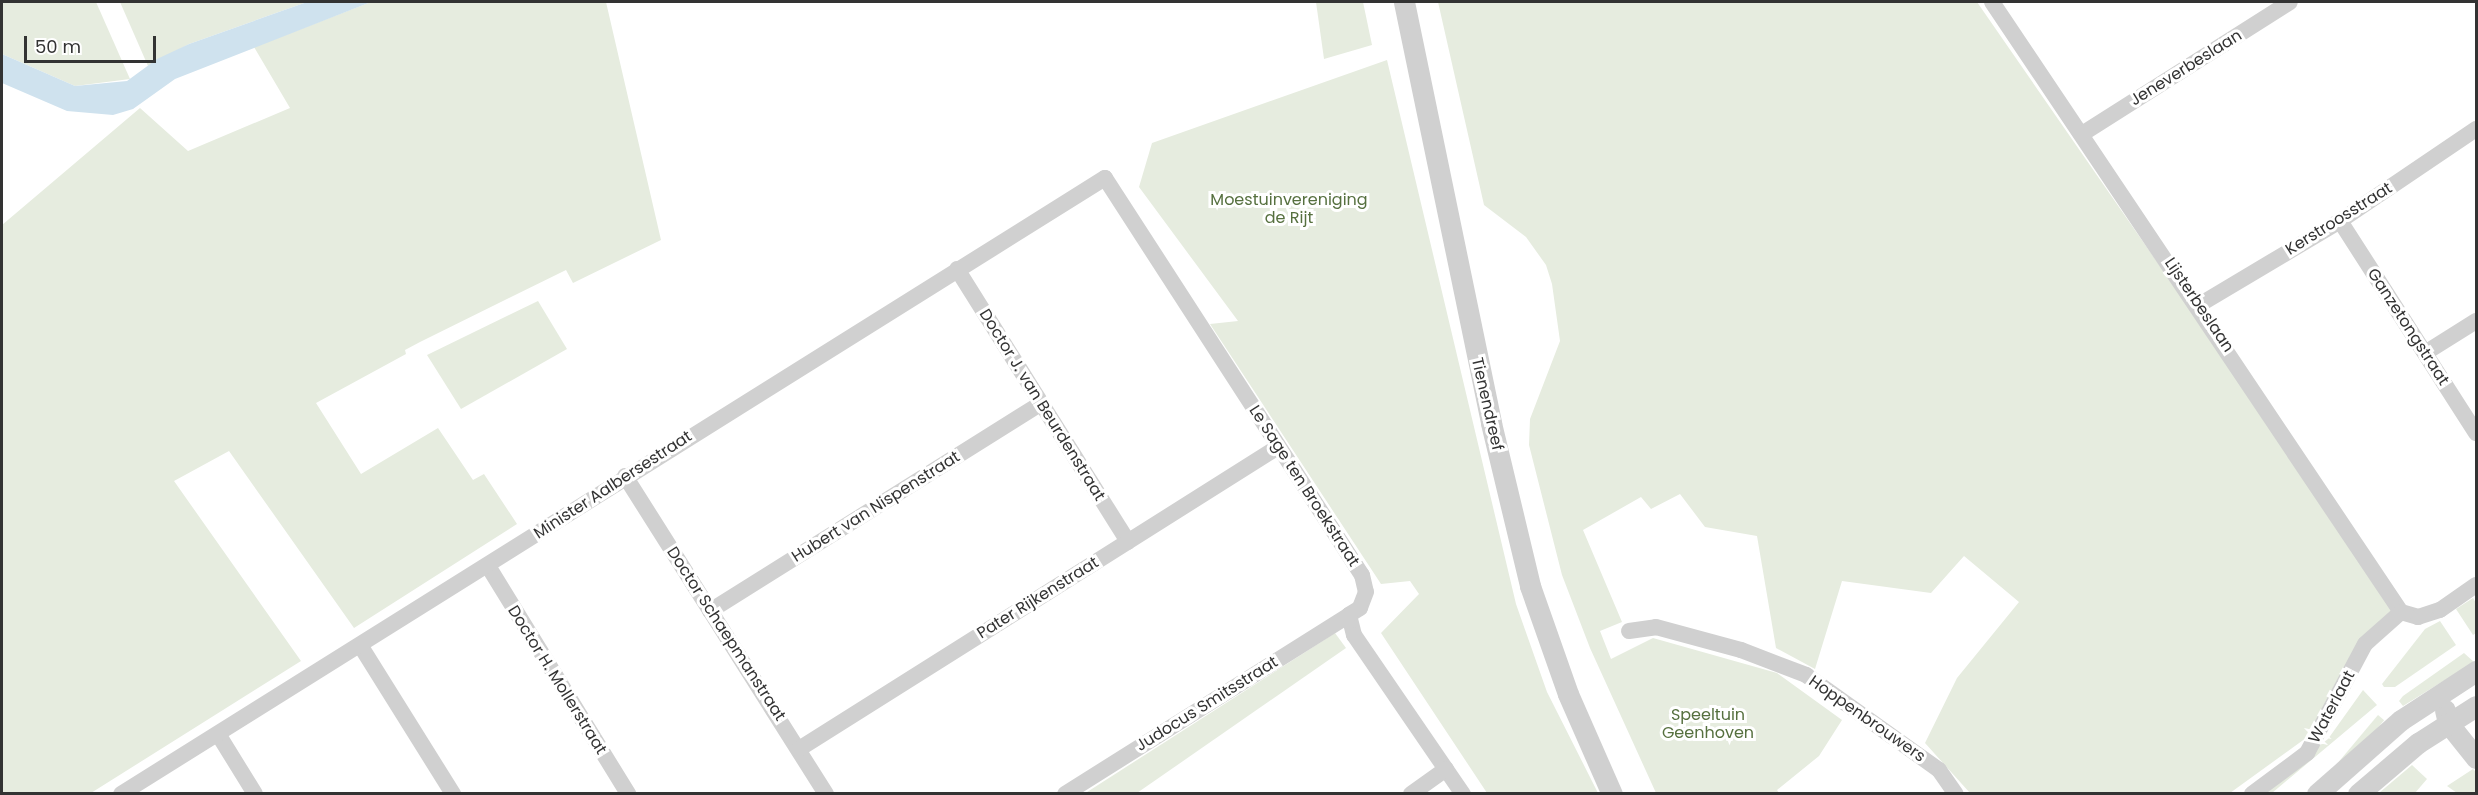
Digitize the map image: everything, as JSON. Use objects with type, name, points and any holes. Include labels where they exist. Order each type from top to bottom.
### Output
[{"type":"street","name":"Tienendreef","points":[[1404,2],[1488,411],[1530,586],[1568,694],[1612,794]]},
{"type":"street","name":"Lijsterbeslaan","points":[[1992,2],[2199,305],[2401,612]]},
{"type":"street","name":"Jeneverbeslaan","points":[[2082,134],[2290,2]]},
{"type":"street","name":"Kerstroosstraat","points":[[2199,305],[2340,221],[2476,129]]},
{"type":"street","name":"Minister Aalbersestraat","points":[[121,794],[488,566],[625,476],[957,268],[1105,178]]},
{"type":"street","name":"Le Sage ten Broekstraat","points":[[1105,178],[1362,575],[1366,592],[1360,608],[1349,615]]},
{"type":"street","name":"Ganzetongstraat","points":[[2340,221],[2476,433]]},
{"type":"street","name":"Doctor J. van Beurdenstraat","points":[[957,268],[1128,542]]},
{"type":"street","points":[[2425,353],[2476,321]]},
{"type":"street","name":"Hubert van Nispenstraat","points":[[710,611],[1041,403]]},
{"type":"street","name":"Pater Rijkenstraat","points":[[799,749],[1278,447]]},
{"type":"street","name":"Doctor Schaepmanstraat","points":[[625,476],[826,794]]},
{"type":"street","name":"Doctor H. Mollerstraat","points":[[488,566],[628,794]]},
{"type":"street","points":[[2401,612],[2418,618],[2440,610],[2476,585]]},
{"type":"street","name":"Waterlaat","points":[[2252,794],[2307,753],[2365,644],[2401,612]]},
{"type":"street","points":[[1349,615],[1354,636],[1463,794]]},
{"type":"street","name":"Judocus Smitsstraat","points":[[1065,794],[1349,615]]},
{"type":"street","name":"Hoppenbrouwers","points":[[1629,631],[1656,627],[1741,650],[1806,675],[1939,771],[1956,794]]},
{"type":"street","points":[[360,645],[453,794]]},
{"type":"street","points":[[2317,794],[2401,720],[2440,692],[2476,671]]},
{"type":"street","points":[[2440,692],[2475,710]]},
{"type":"street","points":[[2440,692],[2448,723],[2476,758]]},
{"type":"street","points":[[2358,794],[2448,723],[2475,710]]},
{"type":"street","points":[[218,734],[255,794]]},
{"type":"street","points":[[1411,794],[1446,769]]},
{"type":"green space","points":[[2,2],[96,2],[130,79],[75,86],[2,54]]},
{"type":"green space","points":[[120,2],[307,2],[189,44],[148,66]]},
{"type":"green space","points":[[371,2],[606,2],[661,240],[573,283],[566,270],[420,342],[405,350],[406,354],[316,403],[361,474],[438,428],[473,480],[484,474],[517,524],[354,628],[229,451],[174,481],[301,661],[91,793],[2,794],[2,225],[140,108],[188,151],[290,108],[254,47]]},
{"type":"green space","points":[[1316,2],[1363,2],[1372,45],[1324,59]]},
{"type":"green space","name":"Speeltuin Geenhoven","points":[[1438,2],[1977,2],[2396,607],[2306,738],[2230,793],[1970,793],[1925,743],[1957,678],[2019,602],[1964,556],[1931,593],[1842,581],[1815,669],[1776,648],[1757,536],[1705,527],[1680,494],[1651,509],[1641,497],[1583,530],[1622,622],[1600,631],[1611,659],[1653,638],[1777,673],[1842,720],[1819,756],[1777,790],[1779,793],[1656,793],[1590,648],[1562,575],[1529,445],[1530,419],[1560,341],[1552,284],[1546,265],[1526,237],[1484,205]]},
{"type":"green space","name":"Moestuinvereniging de Rijt","points":[[1387,60],[1516,604],[1547,692],[1598,793],[1487,793],[1381,633],[1419,594],[1410,581],[1381,584],[1210,324],[1238,321],[1139,187],[1152,143]]},
{"type":"green space","points":[[538,301],[567,349],[461,409],[427,355]]},
{"type":"green space","points":[[2473,598],[2476,603],[2476,633],[2473,635],[2456,609]]},
{"type":"green space","points":[[2440,621],[2456,645],[2395,687],[2384,687],[2382,684],[2425,629]]},
{"type":"green space","points":[[1335,633],[1346,648],[1137,793],[1084,794]]},
{"type":"green space","points":[[2464,653],[2474,662],[2403,706],[2399,701],[2403,696]]},
{"type":"green space","points":[[2363,690],[2377,705],[2272,793],[2259,794],[2328,739]]},
{"type":"green space","points":[[2378,715],[2384,720],[2322,794],[2312,794]]},
{"type":"green space","points":[[2412,765],[2427,779],[2415,793],[2379,793]]},
{"type":"green space","points":[[2473,769],[2476,772],[2476,793],[2457,793],[2447,786]]},
{"type":"water","points":[[307,2],[371,2],[175,79],[133,109],[113,115],[67,111],[2,83],[2,54],[75,86],[127,81],[157,59],[189,44]]}]
